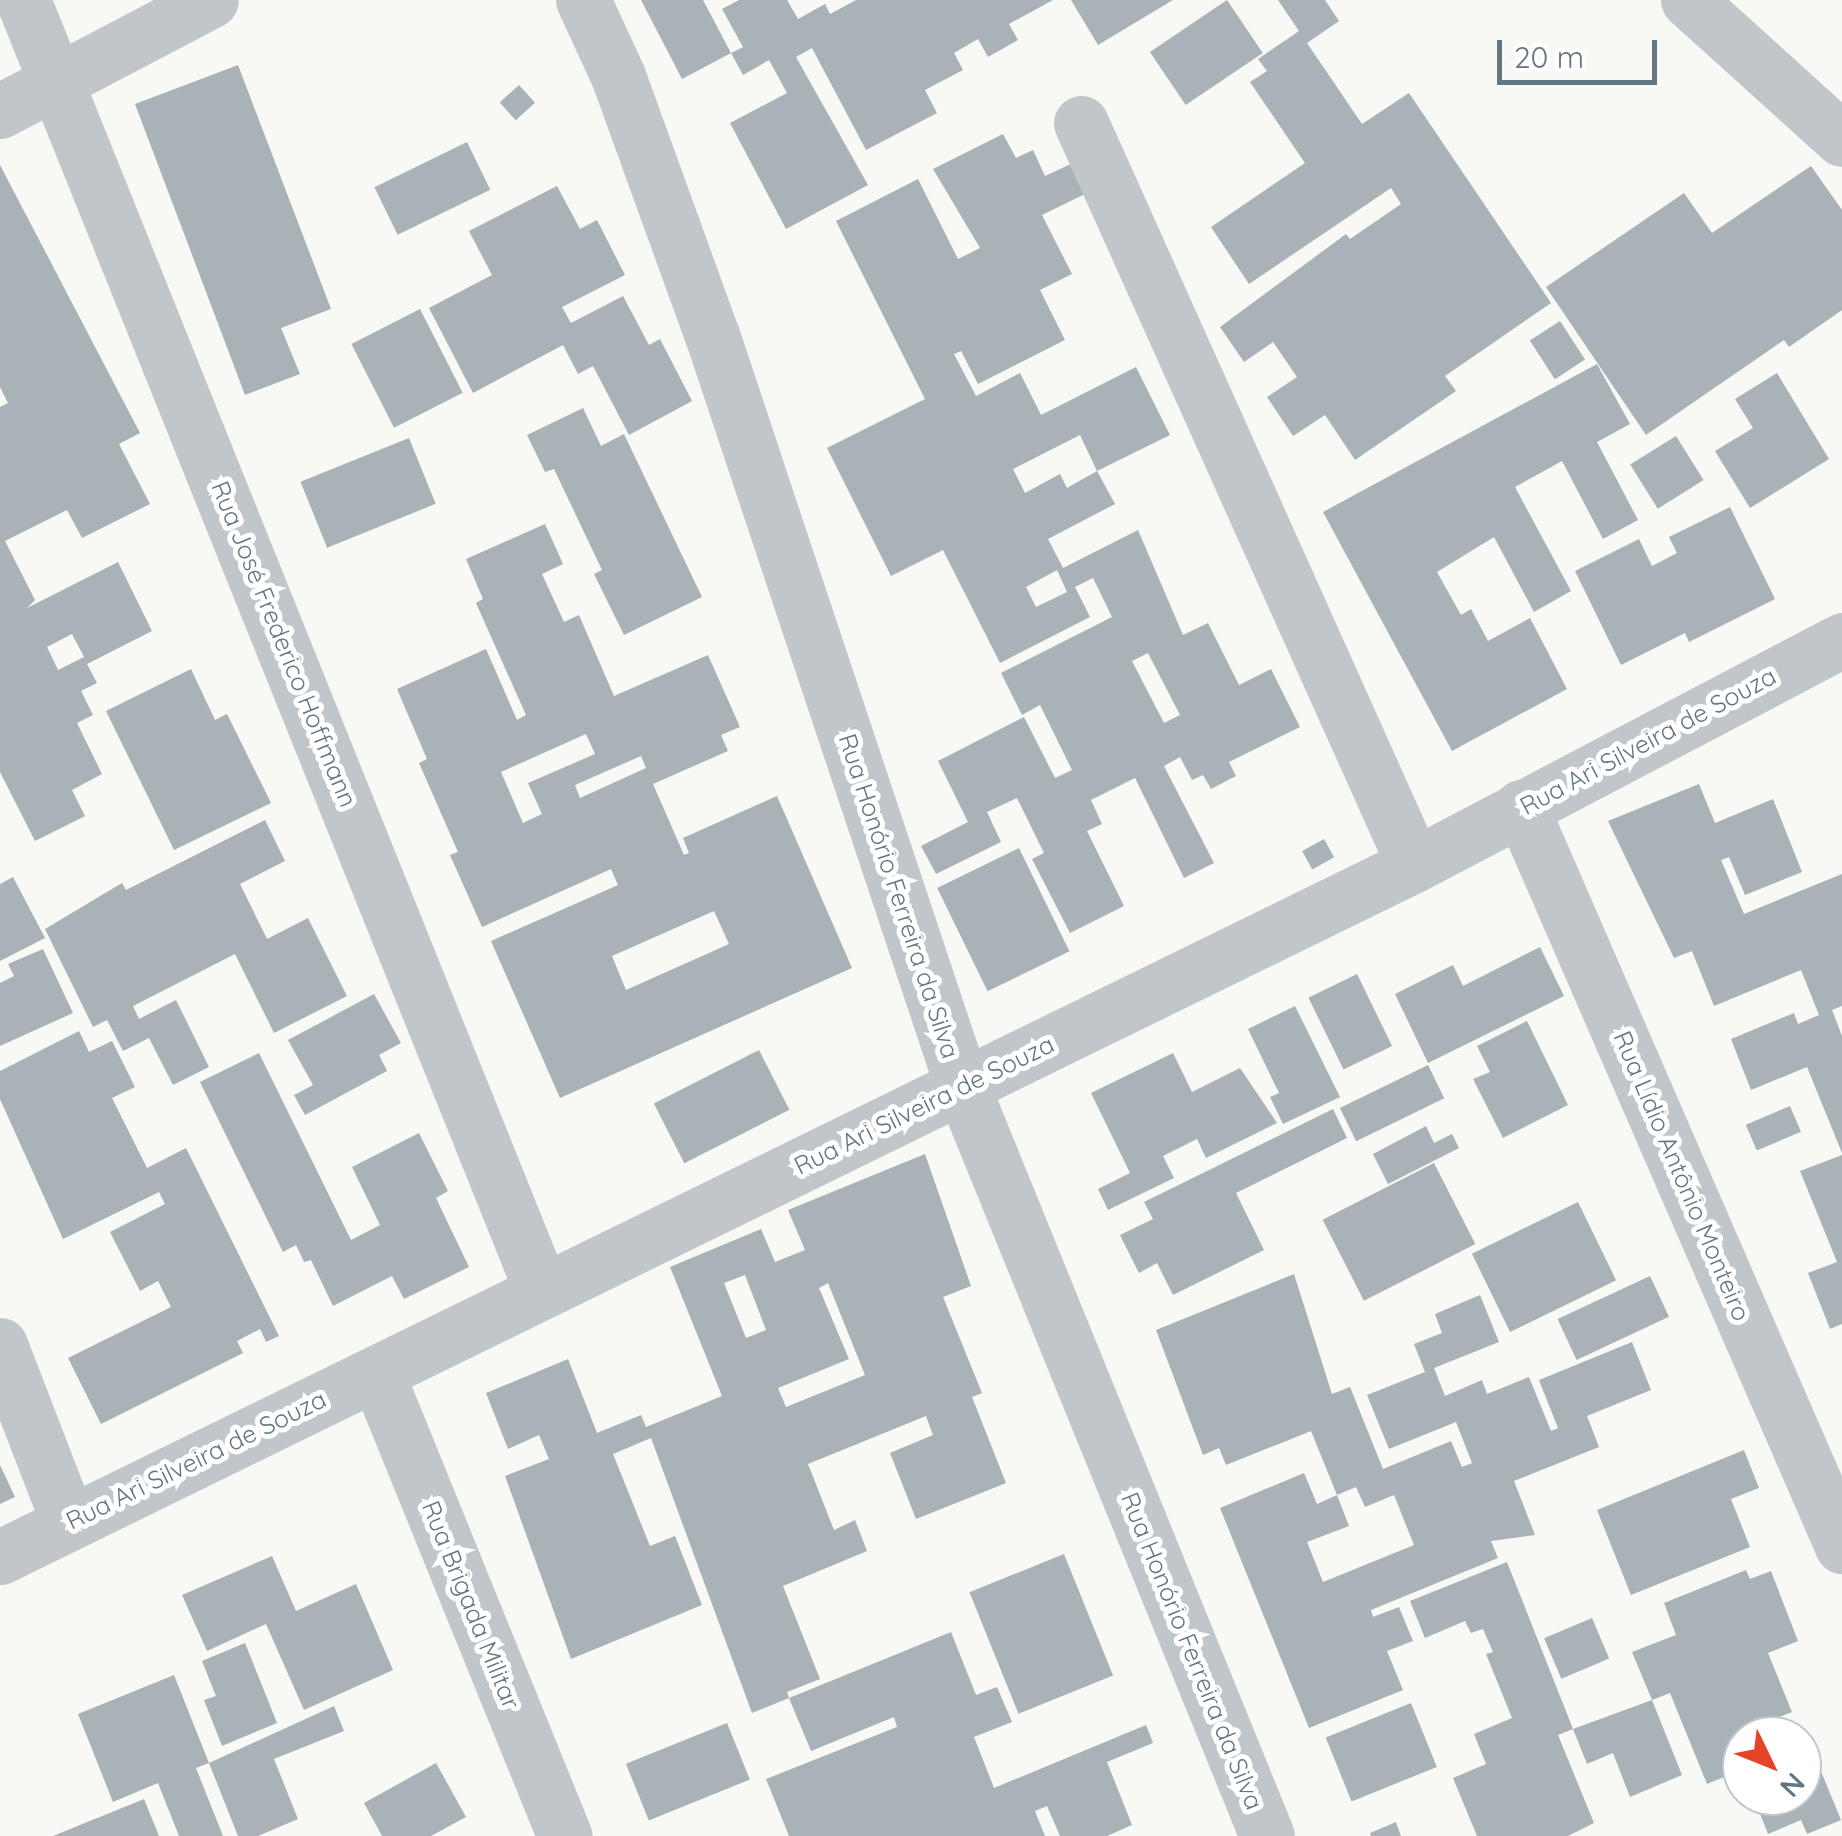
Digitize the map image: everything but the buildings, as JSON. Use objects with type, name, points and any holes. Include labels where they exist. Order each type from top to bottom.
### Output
[{"type":"street","name":"Rua José Frederico Hoffmann","points":[[23,0],[60,78],[540,1289]]},
{"type":"street","points":[[0,111],[211,0]]},
{"type":"street","name":"Rua Honório Ferreira da Silva","points":[[583,0],[618,76],[712,335],[963,1088],[1267,1836]]},
{"type":"street","points":[[1688,0],[1842,139]]},
{"type":"street","points":[[1081,123],[1414,865]]},
{"type":"street","name":"Rua Ari Silveira de Souza","points":[[0,1557],[377,1374],[540,1289],[963,1088],[1414,865],[1842,640]]},
{"type":"street","name":"Rua Lídio Antônio Monteiro","points":[[1521,807],[1842,1546]]},
{"type":"street","points":[[0,1346],[68,1521]]},
{"type":"street","name":"Rua Brigada Militar","points":[[377,1374],[565,1836]]}]
